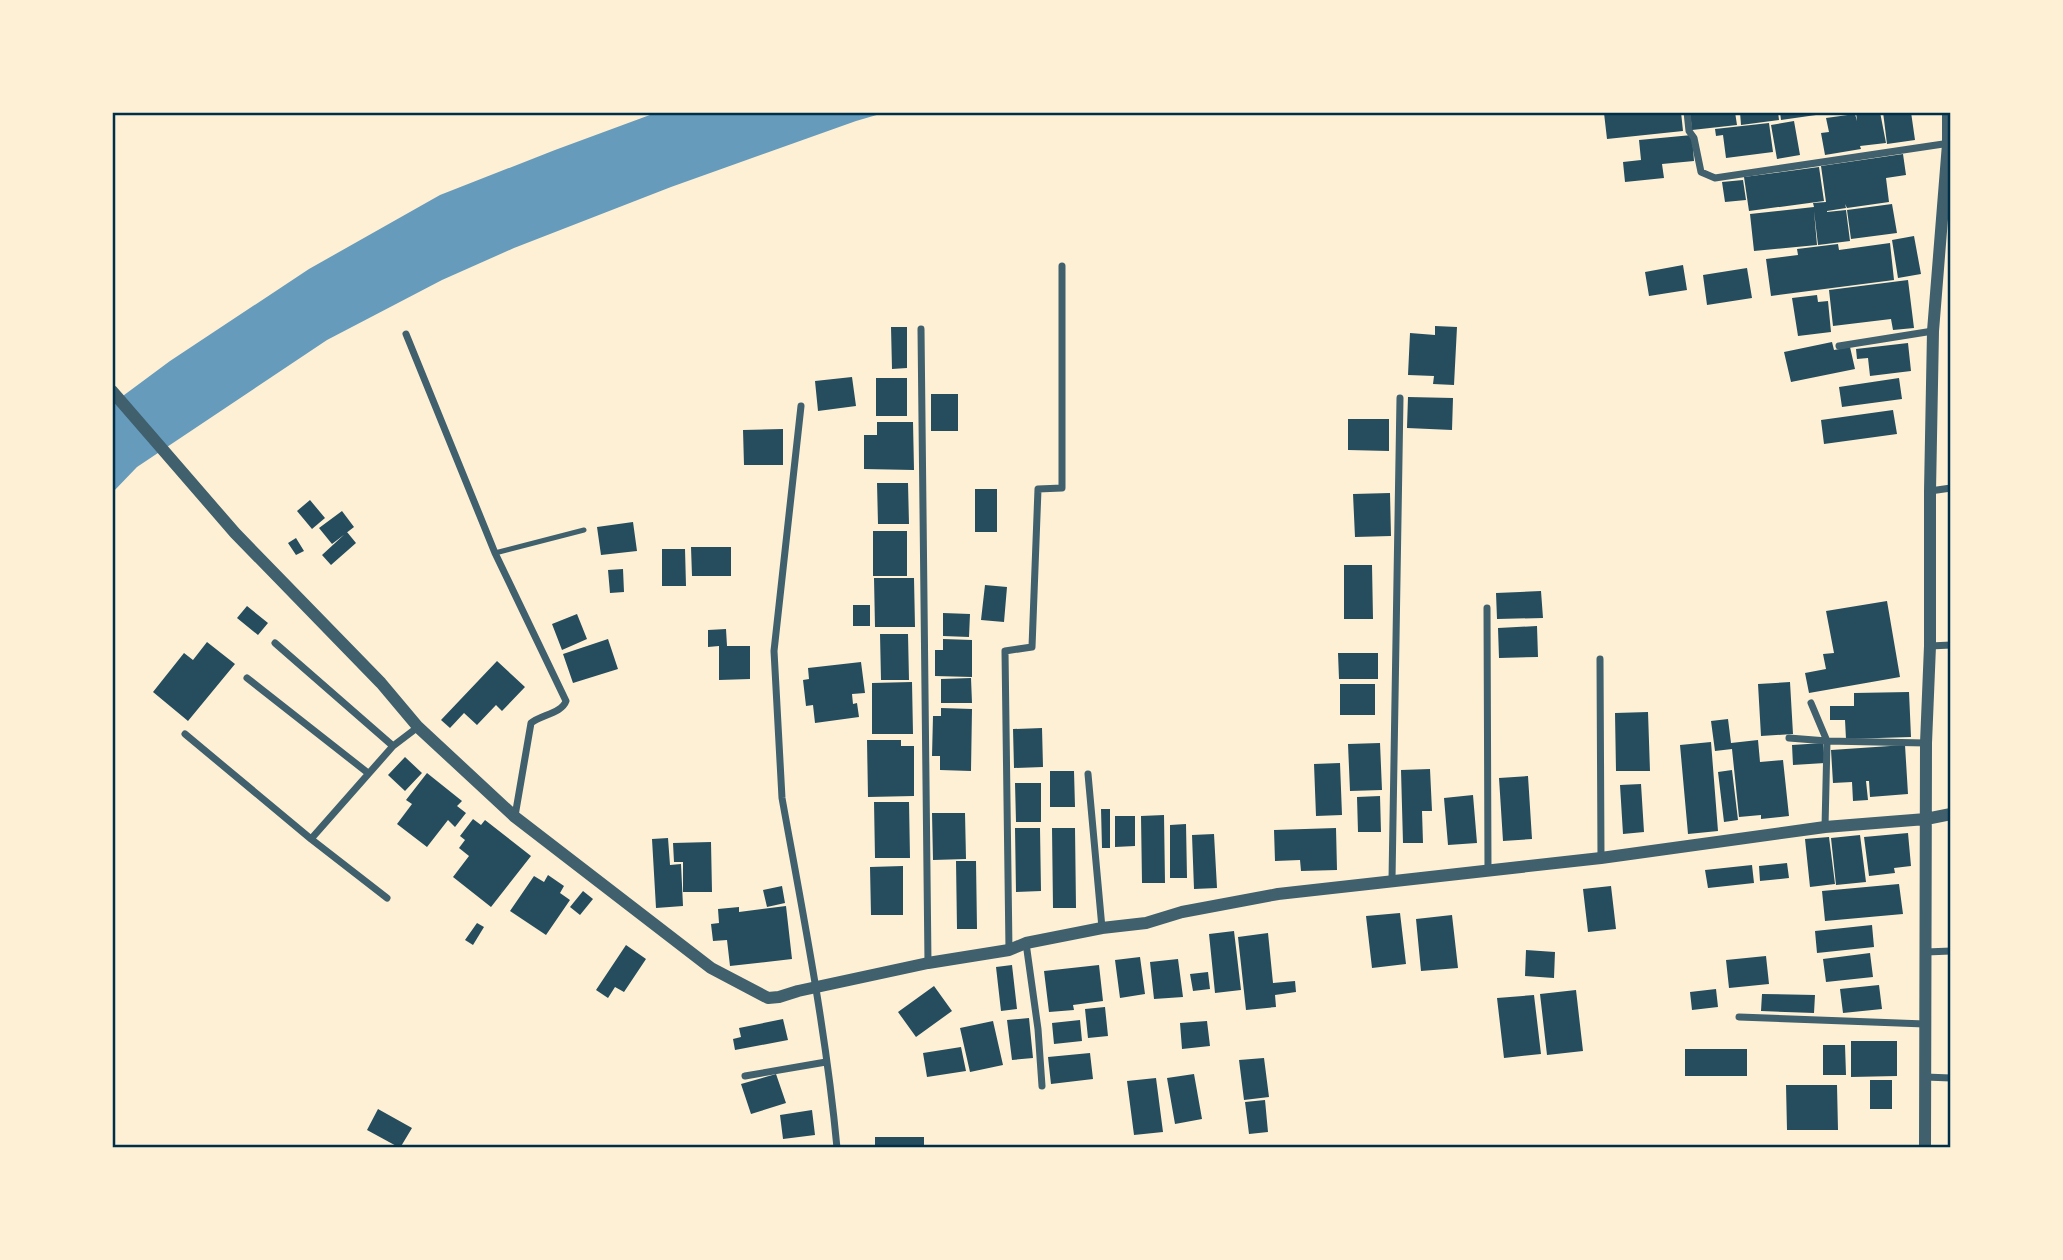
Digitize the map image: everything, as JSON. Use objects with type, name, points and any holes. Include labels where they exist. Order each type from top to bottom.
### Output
[{"type":"street","points":[[1687,112],[1689,131],[1694,138],[1701,172],[1715,178],[1949,144]]},
{"type":"street","points":[[1924,1148],[1926,743],[1930,646],[1933,331],[1949,144],[1948,112]]},
{"type":"street","points":[[1009,950],[1005,651],[1032,647],[1038,489],[1062,488],[1062,266]]},
{"type":"street","points":[[921,329],[928,963]]},
{"type":"street","points":[[1839,346],[1933,331]]},
{"type":"street","points":[[406,334],[495,553],[566,701],[562,708],[531,723],[515,817]]},
{"type":"street","points":[[112,391],[235,533],[381,683],[418,727],[515,817],[711,968],[768,998],[928,963],[1009,950],[1026,943],[1102,928],[1146,923],[1182,912],[1278,894],[1601,858],[1825,827],[1926,819],[1951,814]]},
{"type":"street","points":[[1392,880],[1400,398]]},
{"type":"street","points":[[801,407],[774,652],[782,798],[816,988],[837,1148]]},
{"type":"street","points":[[1930,491],[1951,488]]},
{"type":"street","points":[[1487,608],[1488,870]]},
{"type":"street","points":[[275,643],[393,746]]},
{"type":"street","points":[[1930,646],[1951,645]]},
{"type":"street","points":[[1600,659],[1601,858]]},
{"type":"street","points":[[247,678],[368,773]]},
{"type":"street","points":[[1811,703],[1827,741],[1825,827]]},
{"type":"street","points":[[312,839],[393,746],[418,727]]},
{"type":"street","points":[[185,734],[387,898]]},
{"type":"street","points":[[1789,738],[1926,743]]},
{"type":"street","points":[[1088,774],[1102,928]]},
{"type":"street","points":[[1026,943],[1038,1029],[1042,1086]]},
{"type":"street","points":[[1926,952],[1951,951]]},
{"type":"street","points":[[1739,1017],[1925,1024]]},
{"type":"street","points":[[745,1076],[826,1062]]},
{"type":"street","points":[[1925,1077],[1951,1078]]},
{"type":"lane","points":[[495,553],[584,530]]},
{"type":"water","points":[[658,112],[887,112],[671,187],[514,248],[442,280],[327,340],[137,467],[112,493],[112,404],[170,361],[309,269],[440,195]]},
{"type":"building","points":[[1681,112],[1683,131],[1607,139],[1604,113]]},
{"type":"building","points":[[1690,112],[1735,112],[1737,125],[1692,130]]},
{"type":"building","points":[[1740,112],[1778,112],[1779,120],[1741,125]]},
{"type":"building","points":[[1780,112],[1823,112],[1823,114],[1781,120]]},
{"type":"building","points":[[1856,112],[1880,112],[1886,143],[1825,155],[1821,133],[1829,132],[1826,118],[1855,114],[1857,121]]},
{"type":"building","points":[[1883,112],[1911,112],[1915,140],[1887,144]]},
{"type":"building","points":[[1794,121],[1800,155],[1777,159],[1771,125]]},
{"type":"building","points":[[1769,123],[1773,152],[1726,158],[1723,135],[1716,136],[1715,129]]},
{"type":"building","points":[[1692,135],[1694,161],[1662,164],[1664,178],[1625,182],[1623,162],[1641,160],[1639,140]]},
{"type":"building","points":[[1903,154],[1906,175],[1886,178],[1889,202],[1847,208],[1845,204],[1846,208],[1827,211],[1846,210],[1850,241],[1818,245],[1814,211],[1817,245],[1754,251],[1750,214],[1814,207],[1813,203],[1826,202],[1821,166]]},
{"type":"building","points":[[1819,167],[1824,201],[1749,211],[1744,177]]},
{"type":"building","points":[[1743,180],[1746,200],[1725,202],[1722,182]]},
{"type":"building","points":[[1892,204],[1897,233],[1851,239],[1847,210]]},
{"type":"building","points":[[1914,236],[1921,274],[1898,278],[1892,240]]},
{"type":"building","points":[[1890,243],[1894,280],[1771,296],[1766,259],[1798,255],[1797,249],[1838,244],[1839,250]]},
{"type":"building","points":[[1683,265],[1687,290],[1649,296],[1645,272]]},
{"type":"building","points":[[1747,268],[1752,298],[1707,305],[1703,275]]},
{"type":"building","points":[[1908,280],[1914,328],[1893,330],[1891,319],[1833,326],[1829,290]]},
{"type":"building","points":[[1817,295],[1818,302],[1828,301],[1831,332],[1798,336],[1792,298]]},
{"type":"building","points":[[1435,326],[1457,327],[1454,385],[1433,384],[1434,376],[1408,375],[1410,333],[1435,335]]},
{"type":"building","points":[[891,327],[907,327],[907,368],[892,369]]},
{"type":"building","points":[[1832,342],[1834,350],[1850,347],[1855,369],[1791,382],[1784,352]]},
{"type":"building","points":[[1908,343],[1911,371],[1870,376],[1868,358],[1857,359],[1856,349]]},
{"type":"building","points":[[852,377],[856,406],[818,411],[815,381]]},
{"type":"building","points":[[876,378],[907,378],[907,416],[876,416]]},
{"type":"building","points":[[1899,378],[1902,399],[1842,407],[1839,387]]},
{"type":"building","points":[[931,394],[958,394],[958,431],[931,431]]},
{"type":"building","points":[[1408,397],[1453,398],[1452,430],[1407,428]]},
{"type":"building","points":[[1893,410],[1897,434],[1824,444],[1821,420]]},
{"type":"building","points":[[1348,419],[1389,419],[1389,451],[1348,450]]},
{"type":"building","points":[[877,422],[913,422],[914,470],[864,469],[864,435],[877,435]]},
{"type":"building","points":[[783,429],[783,465],[744,465],[743,430]]},
{"type":"building","points":[[877,483],[908,483],[909,524],[878,524]]},
{"type":"building","points":[[975,489],[997,489],[997,532],[975,532]]},
{"type":"building","points":[[1390,493],[1391,536],[1355,537],[1353,494]]},
{"type":"building","points":[[310,500],[325,518],[312,529],[297,511]]},
{"type":"building","points":[[342,511],[354,527],[332,544],[319,528]]},
{"type":"building","points":[[633,522],[637,551],[601,555],[597,527]]},
{"type":"building","points":[[873,531],[907,531],[907,576],[873,576]]},
{"type":"building","points":[[347,532],[356,543],[331,565],[322,555]]},
{"type":"building","points":[[296,538],[304,551],[296,555],[288,543]]},
{"type":"building","points":[[691,547],[731,547],[731,576],[692,576]]},
{"type":"building","points":[[662,549],[685,549],[686,586],[662,586]]},
{"type":"building","points":[[1344,565],[1372,565],[1373,619],[1344,619]]},
{"type":"building","points":[[623,569],[624,592],[610,593],[608,570]]},
{"type":"building","points":[[874,578],[914,578],[915,627],[875,627]]},
{"type":"building","points":[[985,585],[1007,587],[1004,622],[981,620]]},
{"type":"building","points":[[1541,591],[1543,618],[1497,619],[1496,593]]},
{"type":"building","points":[[1887,601],[1900,677],[1809,693],[1805,673],[1826,669],[1823,654],[1834,653],[1826,611]]},
{"type":"building","points":[[853,605],[870,605],[870,626],[853,626]]},
{"type":"building","points":[[247,606],[268,623],[258,635],[237,618]]},
{"type":"building","points":[[943,613],[970,614],[969,637],[943,636]]},
{"type":"building","points":[[577,614],[587,639],[562,650],[552,624]]},
{"type":"building","points":[[1537,626],[1538,657],[1499,658],[1498,628]]},
{"type":"building","points":[[726,629],[727,646],[750,646],[750,679],[719,680],[719,646],[708,647],[708,630]]},
{"type":"building","points":[[880,634],[908,634],[909,680],[881,680]]},
{"type":"building","points":[[608,639],[618,669],[573,683],[563,654]]},
{"type":"building","points":[[943,639],[972,640],[972,677],[935,676],[935,650],[943,650]]},
{"type":"building","points":[[207,642],[235,664],[188,721],[153,692],[184,653],[193,660]]},
{"type":"building","points":[[1338,653],[1378,653],[1378,679],[1339,679]]},
{"type":"building","points":[[497,661],[525,687],[502,711],[496,705],[477,725],[464,713],[450,728],[441,720]]},
{"type":"building","points":[[861,662],[865,693],[852,694],[853,704],[857,703],[859,717],[815,723],[813,705],[806,706],[803,680],[809,679],[808,668]]},
{"type":"building","points":[[971,678],[972,703],[941,703],[941,679]]},
{"type":"building","points":[[912,682],[913,734],[872,734],[872,683]]},
{"type":"building","points":[[1790,682],[1793,734],[1761,736],[1758,684]]},
{"type":"building","points":[[1340,684],[1375,684],[1375,715],[1340,715]]},
{"type":"building","points":[[1909,692],[1911,737],[1846,739],[1845,720],[1830,720],[1830,706],[1854,706],[1854,693]]},
{"type":"building","points":[[941,708],[972,709],[971,771],[940,770],[940,756],[932,756],[933,716],[941,716]]},
{"type":"building","points":[[1648,712],[1650,771],[1616,771],[1615,713]]},
{"type":"building","points":[[1728,719],[1731,743],[1758,740],[1760,762],[1783,760],[1789,816],[1761,819],[1761,815],[1739,817],[1732,749],[1715,751],[1711,721]]},
{"type":"building","points":[[1042,728],[1043,767],[1014,768],[1013,729]]},
{"type":"building","points":[[867,740],[901,740],[901,746],[914,746],[914,796],[868,797]]},
{"type":"building","points":[[1711,742],[1718,831],[1688,834],[1680,745]]},
{"type":"building","points":[[1380,743],[1382,790],[1350,791],[1348,744]]},
{"type":"building","points":[[1823,743],[1825,763],[1793,765],[1792,745]]},
{"type":"building","points":[[1905,745],[1908,794],[1870,797],[1869,781],[1866,781],[1868,800],[1853,801],[1852,782],[1833,783],[1831,750]]},
{"type":"building","points":[[405,757],[422,773],[405,791],[388,775]]},
{"type":"building","points":[[1340,763],[1342,815],[1316,816],[1314,764]]},
{"type":"building","points":[[1430,769],[1432,811],[1422,811],[1423,843],[1403,843],[1401,770]]},
{"type":"building","points":[[1732,770],[1738,820],[1724,822],[1718,772]]},
{"type":"building","points":[[1050,771],[1074,771],[1075,807],[1050,807]]},
{"type":"building","points":[[427,773],[462,801],[457,806],[466,813],[455,827],[448,820],[427,847],[397,824],[412,804],[406,800]]},
{"type":"building","points":[[1528,776],[1532,839],[1503,841],[1499,778]]},
{"type":"building","points":[[1015,783],[1041,783],[1041,822],[1016,822]]},
{"type":"building","points":[[1641,784],[1644,832],[1623,834],[1620,785]]},
{"type":"building","points":[[1473,795],[1477,843],[1448,845],[1444,798]]},
{"type":"building","points":[[1380,796],[1381,832],[1358,832],[1357,797]]},
{"type":"building","points":[[874,802],[909,802],[910,858],[875,858]]},
{"type":"building","points":[[1101,809],[1110,809],[1110,848],[1102,848]]},
{"type":"building","points":[[932,813],[965,813],[966,859],[933,860]]},
{"type":"building","points":[[1164,815],[1165,883],[1142,883],[1141,816]]},
{"type":"building","points":[[1115,816],[1135,816],[1135,846],[1115,847]]},
{"type":"building","points":[[473,819],[481,825],[485,820],[531,856],[491,907],[453,877],[469,856],[459,848],[465,840],[460,836]]},
{"type":"building","points":[[1186,824],[1187,878],[1170,878],[1170,825]]},
{"type":"building","points":[[1015,828],[1040,828],[1041,891],[1016,892]]},
{"type":"building","points":[[1052,828],[1075,828],[1076,908],[1053,908]]},
{"type":"building","points":[[1336,828],[1337,870],[1301,871],[1300,860],[1275,861],[1274,830]]},
{"type":"building","points":[[1908,833],[1911,866],[1894,868],[1895,873],[1869,876],[1864,837]]},
{"type":"building","points":[[1214,834],[1217,888],[1194,889],[1192,835]]},
{"type":"building","points":[[1860,835],[1866,882],[1836,885],[1831,838]]},
{"type":"building","points":[[1829,837],[1835,884],[1810,887],[1805,839]]},
{"type":"building","points":[[668,838],[670,865],[681,864],[683,906],[656,908],[652,839]]},
{"type":"building","points":[[711,842],[712,892],[683,892],[683,862],[674,862],[673,843]]},
{"type":"building","points":[[956,861],[976,861],[977,929],[957,929]]},
{"type":"building","points":[[1787,863],[1789,878],[1760,881],[1759,866]]},
{"type":"building","points":[[1752,865],[1754,883],[1708,888],[1705,870]]},
{"type":"building","points":[[903,866],[903,915],[871,915],[870,867]]},
{"type":"building","points":[[548,875],[564,886],[560,893],[570,900],[546,935],[510,911],[534,876],[544,882]]},
{"type":"building","points":[[1899,884],[1903,914],[1825,921],[1822,891]]},
{"type":"building","points":[[782,886],[785,903],[767,907],[763,890]]},
{"type":"building","points":[[1611,886],[1616,929],[1588,932],[1583,889]]},
{"type":"building","points":[[583,891],[593,899],[580,915],[570,907]]},
{"type":"building","points":[[786,906],[792,959],[730,966],[727,940],[713,941],[711,924],[719,923],[718,909],[739,907],[739,912]]},
{"type":"building","points":[[1400,913],[1406,964],[1372,968],[1366,916]]},
{"type":"building","points":[[1452,915],[1458,968],[1421,971],[1416,919]]},
{"type":"building","points":[[477,923],[484,927],[473,945],[465,940]]},
{"type":"building","points":[[1872,925],[1874,947],[1817,953],[1815,931]]},
{"type":"building","points":[[1234,931],[1241,990],[1215,993],[1209,934]]},
{"type":"building","points":[[1268,933],[1273,983],[1295,981],[1296,992],[1275,995],[1276,1007],[1246,1010],[1238,937]]},
{"type":"building","points":[[626,945],[646,959],[624,992],[615,987],[608,998],[596,990]]},
{"type":"building","points":[[1526,950],[1555,952],[1554,978],[1525,976]]},
{"type":"building","points":[[1870,953],[1873,977],[1826,982],[1823,959]]},
{"type":"building","points":[[1766,956],[1769,984],[1729,988],[1726,960]]},
{"type":"building","points":[[1140,957],[1145,994],[1120,998],[1115,960]]},
{"type":"building","points":[[1178,959],[1183,997],[1154,999],[1150,962]]},
{"type":"building","points":[[1012,965],[1017,1009],[1001,1011],[996,967]]},
{"type":"building","points":[[1099,965],[1103,1001],[1073,1005],[1074,1010],[1049,1012],[1044,971]]},
{"type":"building","points":[[1208,972],[1210,989],[1193,991],[1190,974]]},
{"type":"building","points":[[1879,985],[1882,1009],[1843,1013],[1840,989]]},
{"type":"building","points":[[934,986],[952,1011],[916,1037],[898,1012]]},
{"type":"building","points":[[1716,989],[1718,1007],[1692,1010],[1690,992]]},
{"type":"building","points":[[1576,990],[1583,1051],[1547,1055],[1540,994]]},
{"type":"building","points":[[1762,994],[1815,995],[1814,1013],[1761,1011]]},
{"type":"building","points":[[1534,995],[1541,1054],[1504,1058],[1497,998]]},
{"type":"building","points":[[1105,1007],[1108,1036],[1088,1038],[1085,1009]]},
{"type":"building","points":[[1029,1018],[1033,1058],[1012,1060],[1007,1020]]},
{"type":"building","points":[[783,1019],[788,1040],[735,1050],[733,1039],[741,1037],[739,1028]]},
{"type":"building","points":[[1080,1020],[1082,1041],[1054,1044],[1052,1023]]},
{"type":"building","points":[[993,1021],[1003,1065],[970,1072],[960,1028]]},
{"type":"building","points":[[1207,1021],[1210,1046],[1182,1049],[1180,1023]]},
{"type":"building","points":[[1851,1041],[1897,1041],[1897,1076],[1851,1077]]},
{"type":"building","points":[[1823,1045],[1845,1045],[1846,1075],[1823,1075]]},
{"type":"building","points":[[961,1047],[966,1071],[927,1077],[923,1053]]},
{"type":"building","points":[[1685,1049],[1747,1049],[1747,1076],[1685,1076]]},
{"type":"building","points":[[1090,1053],[1093,1079],[1051,1084],[1048,1057]]},
{"type":"building","points":[[1264,1058],[1269,1097],[1244,1100],[1239,1060]]},
{"type":"building","points":[[776,1074],[786,1103],[751,1114],[741,1084]]},
{"type":"building","points":[[1194,1074],[1202,1119],[1175,1124],[1167,1078]]},
{"type":"building","points":[[1156,1078],[1163,1132],[1134,1135],[1127,1081]]},
{"type":"building","points":[[1870,1080],[1892,1080],[1892,1109],[1870,1109]]},
{"type":"building","points":[[1786,1085],[1837,1085],[1838,1130],[1787,1130]]},
{"type":"building","points":[[1265,1100],[1268,1132],[1249,1134],[1245,1102]]},
{"type":"building","points":[[378,1109],[412,1128],[400,1148],[367,1130]]},
{"type":"building","points":[[812,1110],[815,1135],[783,1139],[780,1115]]},
{"type":"building","points":[[875,1137],[924,1137],[924,1148],[875,1148]]}]
